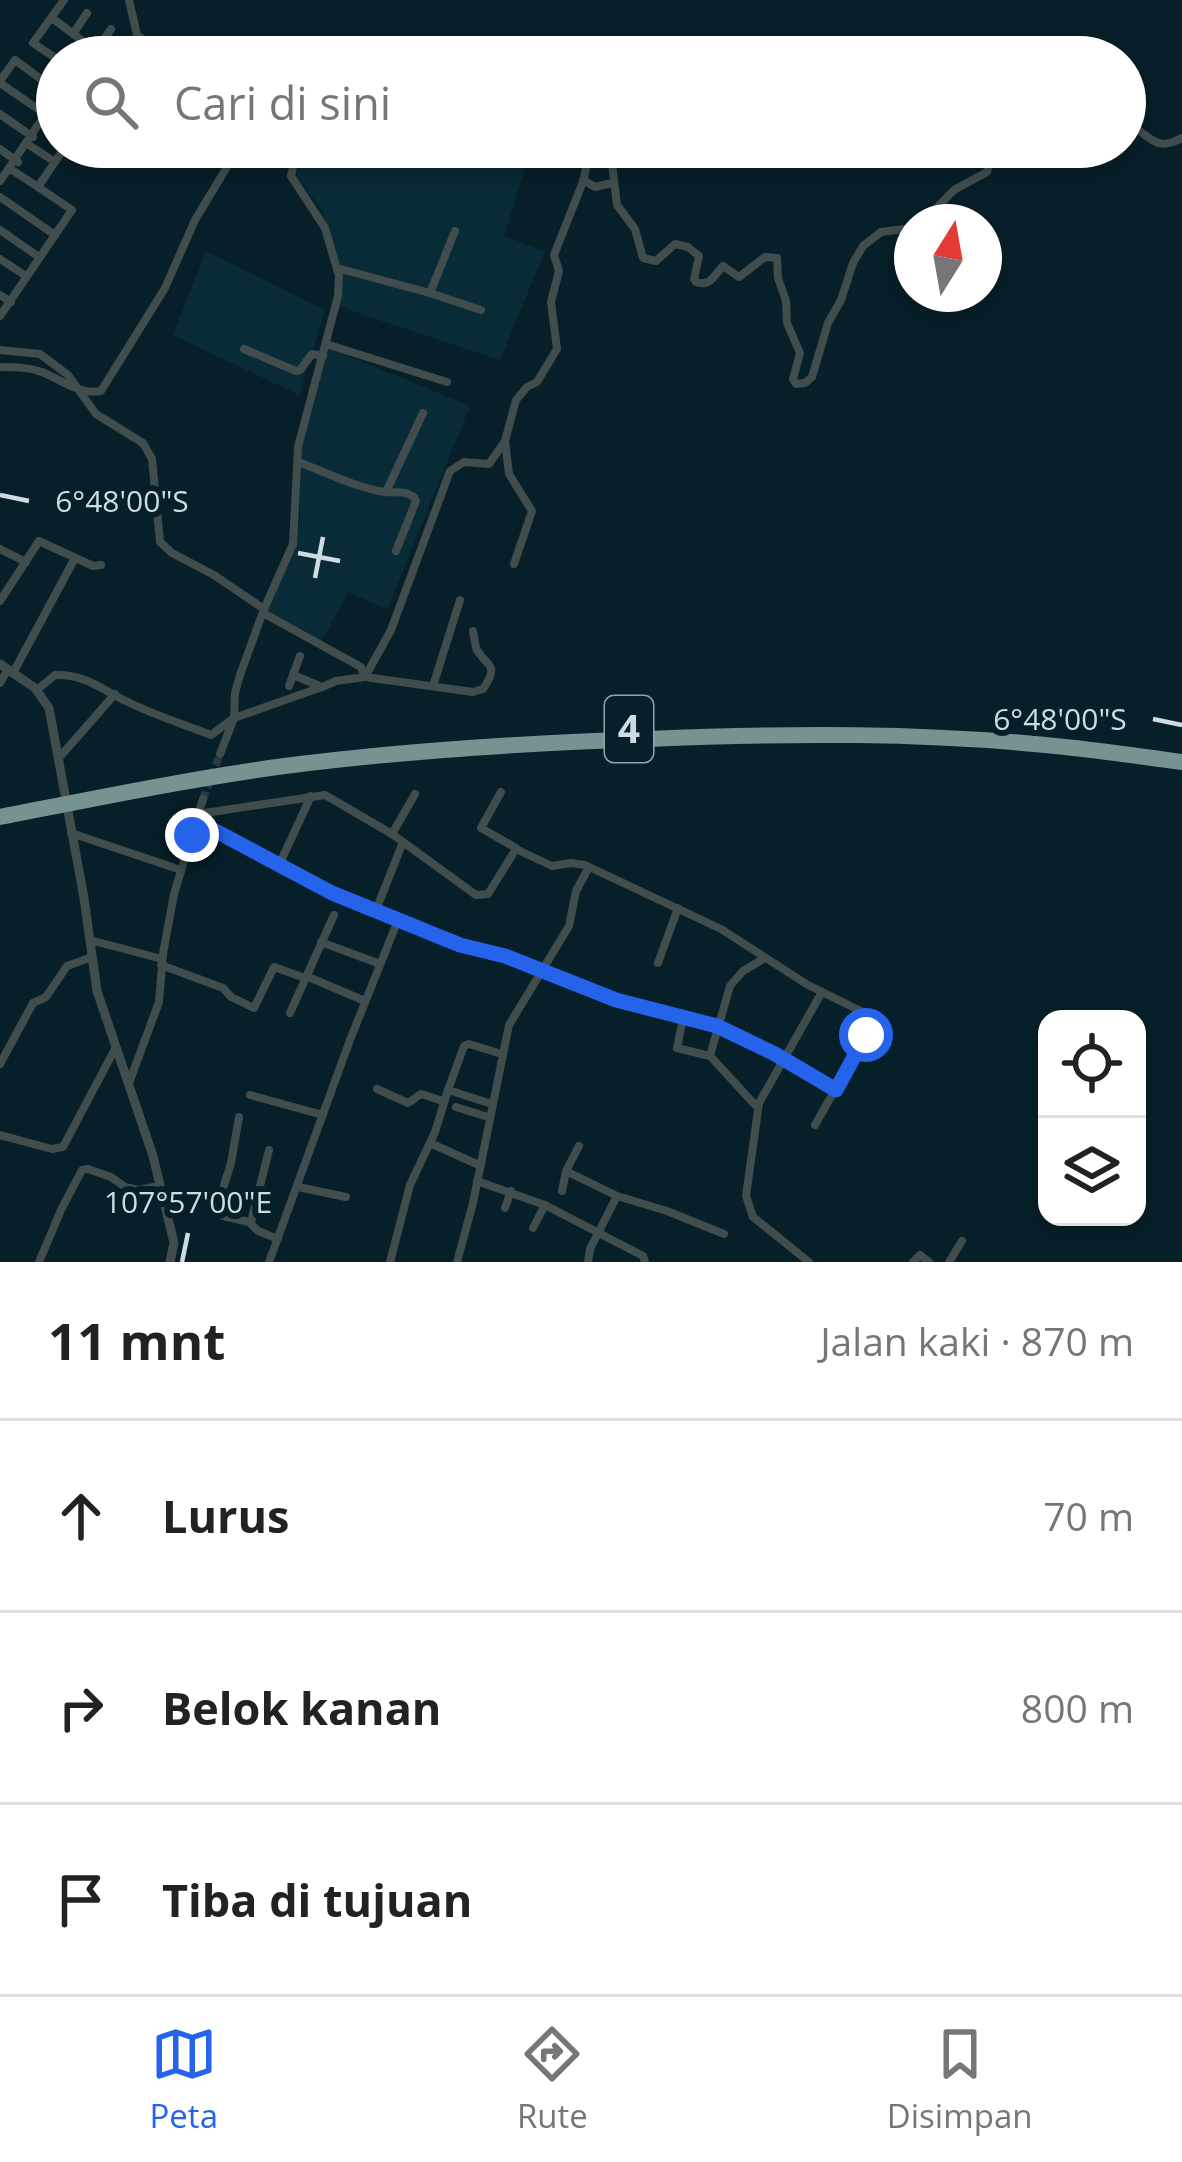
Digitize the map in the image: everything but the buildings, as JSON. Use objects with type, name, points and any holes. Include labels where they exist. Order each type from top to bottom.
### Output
[{"type":"highway","name":"4","points":[[79,797],[206,768],[352,747],[532,732],[799,723],[907,726],[1065,736],[1182,752]]},
{"type":"highway","name":"4","points":[[0,806],[272,768],[532,743],[777,734],[907,736],[1064,747],[1182,762]]},
{"type":"highway","name":"4","points":[[0,817],[49,802]]},
{"type":"street","points":[[38,36],[64,0]]},
{"type":"street","points":[[129,0],[138,36]]},
{"type":"street","points":[[52,18],[73,34],[87,13]]},
{"type":"street","points":[[106,36],[111,29]]},
{"type":"street","points":[[36,79],[14,60],[0,82],[36,108]]},
{"type":"street","points":[[0,114],[36,146]]},
{"type":"street","points":[[36,132],[1,187],[55,235]]},
{"type":"street","points":[[1146,136],[1162,145],[1182,138]]},
{"type":"street","points":[[0,149],[38,187],[72,210],[0,316]]},
{"type":"street","points":[[38,187],[51,168]]},
{"type":"street","points":[[0,367],[34,370],[80,390],[96,393],[104,388],[169,280],[195,220],[226,168]]},
{"type":"street","points":[[220,754],[234,718],[235,692],[293,544],[298,446],[338,296],[325,228],[293,183],[292,168]]},
{"type":"street","points":[[364,677],[391,630],[450,471],[464,461],[489,464],[505,441],[516,400],[537,382],[555,353],[551,302],[559,271],[554,255],[585,168]]},
{"type":"street","points":[[611,168],[617,205],[635,229],[643,258],[656,261],[671,246],[688,247],[699,256],[696,282],[709,283],[724,266],[740,277],[766,257],[777,258],[787,322],[800,353],[793,382],[800,385],[815,370],[828,323],[863,246],[881,232],[894,230]]},
{"type":"street","points":[[940,204],[988,168]]},
{"type":"street","points":[[583,180],[591,186],[612,183]]},
{"type":"street","points":[[0,230],[39,257]]},
{"type":"street","points":[[430,292],[455,232]]},
{"type":"street","points":[[0,259],[26,276]]},
{"type":"street","points":[[336,267],[481,310]]},
{"type":"street","points":[[0,295],[10,302]]},
{"type":"street","points":[[326,344],[447,382]]},
{"type":"street","points":[[244,349],[296,371],[312,354],[323,356]]},
{"type":"street","points":[[0,350],[40,354],[68,375],[96,414],[147,448],[164,547],[361,667],[364,677]]},
{"type":"street","points":[[386,492],[423,413]]},
{"type":"street","points":[[505,441],[509,474],[532,511],[514,564]]},
{"type":"street","points":[[298,462],[416,498],[396,551]]},
{"type":"street","points":[[0,602],[40,541],[101,565]]},
{"type":"street","points":[[0,549],[26,562]]},
{"type":"street","points":[[0,683],[75,557]]},
{"type":"street","points":[[433,686],[460,600]]},
{"type":"street","points":[[37,690],[58,674],[101,686],[128,702],[211,735],[234,718],[364,677],[473,692],[485,686],[490,676],[489,663],[476,648],[473,632]]},
{"type":"street","points":[[289,686],[300,656]]},
{"type":"street","points":[[7,668],[37,690],[49,708],[97,992],[160,1186],[174,1243],[170,1262]]},
{"type":"street","points":[[293,675],[322,687]]},
{"type":"street","points":[[57,760],[115,694]]},
{"type":"street","points":[[501,792],[481,828],[552,866],[590,867],[678,908],[822,992],[870,1014],[874,1019],[815,1125]]},
{"type":"street","points":[[392,834],[415,794]]},
{"type":"street","points":[[198,817],[311,795],[334,798],[479,896],[488,895],[517,849]]},
{"type":"street","points":[[280,863],[311,795]]},
{"type":"street","points":[[129,1083],[159,1002],[162,962],[181,870],[202,799]]},
{"type":"street","points":[[198,817],[332,893],[616,1000],[717,1026],[836,1090]]},
{"type":"street","points":[[71,833],[181,870]]},
{"type":"street","points":[[376,910],[403,842]]},
{"type":"street","points":[[457,1262],[513,1016],[569,926],[577,891],[590,867]]},
{"type":"street","points":[[658,963],[678,908]]},
{"type":"street","points":[[290,1013],[334,914]]},
{"type":"street","points":[[269,1262],[398,920]]},
{"type":"street","points":[[90,940],[162,962],[223,988],[254,1008],[274,967],[366,1001]]},
{"type":"street","points":[[322,942],[380,964]]},
{"type":"street","points":[[0,1064],[33,1003],[46,997],[67,966],[92,956]]},
{"type":"street","points":[[710,1056],[732,981],[765,958]]},
{"type":"street","points":[[809,1262],[749,1212],[746,1196],[758,1108],[822,992]]},
{"type":"street","points":[[683,1018],[676,1047],[710,1056],[758,1108]]},
{"type":"street","points":[[0,1135],[52,1149],[63,1147],[117,1046]]},
{"type":"street","points":[[390,1262],[410,1185],[464,1046],[502,1054]]},
{"type":"street","points":[[376,1089],[408,1103],[421,1094],[443,1101]]},
{"type":"street","points":[[448,1090],[492,1104]]},
{"type":"street","points":[[250,1095],[322,1115]]},
{"type":"street","points":[[457,1107],[488,1117]]},
{"type":"street","points":[[239,1117],[214,1214],[250,1222],[278,1239]]},
{"type":"street","points":[[430,1143],[481,1166]]},
{"type":"street","points":[[562,1190],[579,1146]]},
{"type":"street","points":[[250,1222],[268,1150]]},
{"type":"street","points":[[39,1262],[82,1170],[138,1190],[160,1186]]},
{"type":"street","points":[[566,1171],[617,1196],[724,1234]]},
{"type":"street","points":[[477,1181],[544,1205],[643,1256],[645,1262]]},
{"type":"street","points":[[298,1186],[346,1197]]},
{"type":"street","points":[[505,1208],[511,1191]]},
{"type":"street","points":[[588,1262],[617,1196]]},
{"type":"street","points":[[533,1228],[544,1205]]},
{"type":"street","points":[[949,1262],[962,1241]]},
{"type":"street","points":[[914,1262],[920,1255],[929,1262]]},
{"type":"shaded area","points":[[297,168],[525,168],[504,236],[545,251],[500,360],[338,305],[341,277],[331,235],[320,207],[297,178]]},
{"type":"shaded area","points":[[206,251],[325,310],[299,395],[173,335]]},
{"type":"shaded area","points":[[327,347],[470,406],[387,610],[348,592],[321,642],[263,612],[293,547],[300,518],[304,429]]},
{"type":"tunnel","points":[[203,799],[220,754]]},
{"type":"route","points":[[192,835],[197,821],[332,893],[460,945],[505,956],[616,1000],[717,1026],[836,1090],[866,1035]]}]
